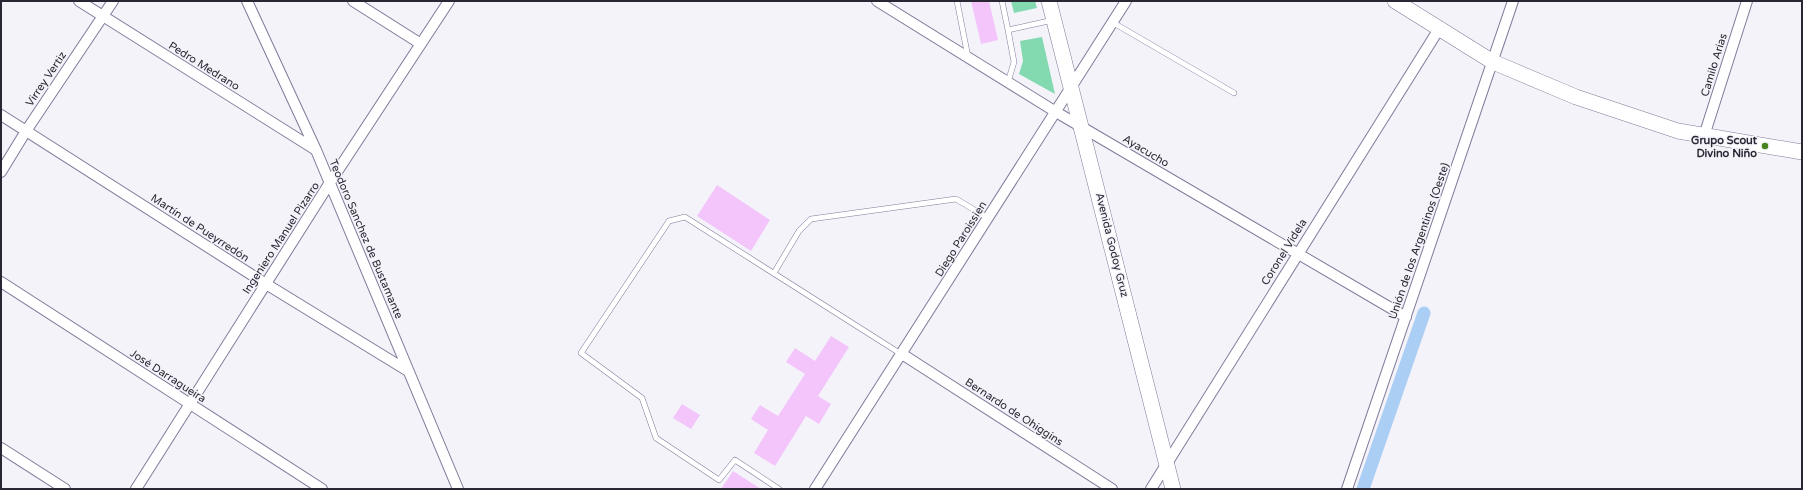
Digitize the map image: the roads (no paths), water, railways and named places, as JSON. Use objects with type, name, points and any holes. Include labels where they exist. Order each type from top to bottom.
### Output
[{"type":"main road","name":"Avenida Godoy Gruz","points":[[1049,1],[1172,489]]},
{"type":"main road","points":[[1395,1],[1493,62],[1576,97],[1678,130],[1704,136],[1802,152]]},
{"type":"street","name":"Pedro Medrano","points":[[79,1],[316,150]]},
{"type":"street","name":"Virrey Vertiz","points":[[1,172],[26,131],[113,1]]},
{"type":"street","name":"Teodoro Sanchez de Bustamante","points":[[247,1],[316,150],[458,489]]},
{"type":"street","points":[[353,1],[421,44]]},
{"type":"street","name":"Ingeniero Manuel Pizarro","points":[[136,489],[329,184],[449,1]]},
{"type":"street","name":"Ayacucho","points":[[877,1],[1082,128],[1406,317]]},
{"type":"street","name":"Diego Paroissien","points":[[815,489],[1126,1]]},
{"type":"street","name":"Unión de los Argentinos (Oeste)","points":[[1347,489],[1513,1]]},
{"type":"street","name":"Camilo Arias","points":[[1704,136],[1747,1]]},
{"type":"street","name":"Coronel Videla","points":[[1151,489],[1439,29]]},
{"type":"street","name":"Martín de Pueyrredón","points":[[1,115],[266,284],[408,371]]},
{"type":"street","name":"José Darragueira","points":[[1,282],[322,489]]},
{"type":"street","name":"Bernardo de Ohiggins","points":[[902,354],[1112,489]]},
{"type":"street","points":[[1,448],[65,489]]},
{"type":"lane","points":[[957,1],[968,58]]},
{"type":"lane","points":[[1002,1],[1014,62],[1008,82]]},
{"type":"lane","points":[[1008,30],[1054,20]]},
{"type":"lane","points":[[1112,22],[1234,93]]},
{"type":"lane","points":[[774,273],[799,231],[811,219],[956,199],[988,218]]},
{"type":"lane","points":[[779,489],[736,460],[719,480],[656,438],[642,398],[581,353],[669,221],[685,217],[902,354]]},
{"type":"waterway","points":[[1363,489],[1424,313]]},
{"type":"place","name":"Grupo Scout Divino Niño","points":[[1765,146]]}]
